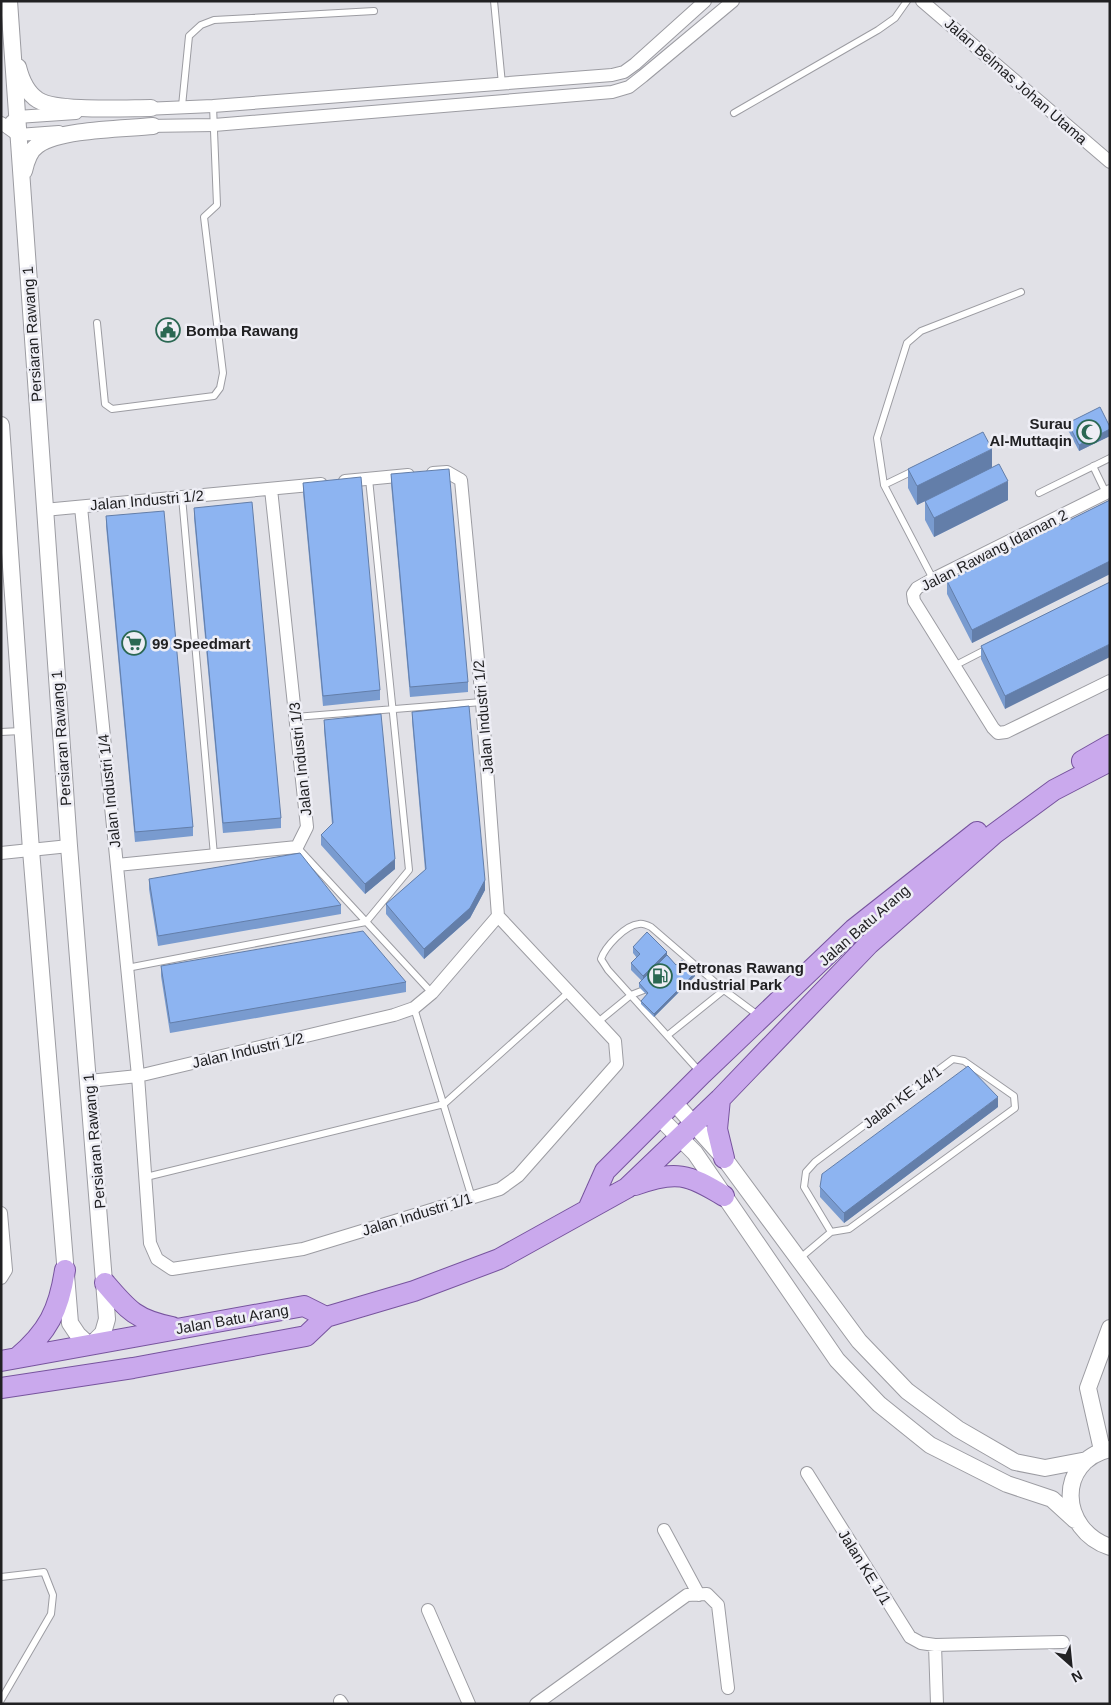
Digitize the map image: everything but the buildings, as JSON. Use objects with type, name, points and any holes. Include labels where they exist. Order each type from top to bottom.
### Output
[{"type":"main road","name":"Jalan Batu Arang","points":[[589,1207],[606,1171],[702,1074],[854,929],[1046,781],[1110,745]]},
{"type":"main road","name":"Jalan Batu Arang","points":[[8,1360],[304,1306],[326,1317],[414,1291],[499,1259],[545,1235],[589,1207],[627,1188],[720,1099],[869,944],[994,834],[1054,790],[1110,761]]},
{"type":"main road","points":[[720,1099],[717,1129],[724,1158]]},
{"type":"main road","points":[[627,1188],[661,1176],[681,1176],[698,1180],[724,1196]]},
{"type":"main road","points":[[8,1360],[35,1343],[52,1319],[61,1299],[66,1270]]},
{"type":"main road","points":[[105,1283],[125,1307],[149,1323],[180,1328]]},
{"type":"main road","points":[[1,1388],[133,1368],[306,1336],[326,1317]]},
{"type":"main road","points":[[58,1379],[78,1363],[90,1346],[107,1361],[133,1368]]},
{"type":"street","name":"Persiaran Rawang 1","points":[[9,1],[11,28],[9,127],[22,184],[69,846],[108,1319],[102,1333],[90,1346]]},
{"type":"street","points":[[9,127],[151,108],[213,106],[502,84],[624,72],[705,1]]},
{"type":"street","points":[[9,127],[214,125],[612,92],[629,87],[733,1]]},
{"type":"street","name":"Jalan Belmas Johan Utama","points":[[922,1],[1108,157]]},
{"type":"street","points":[[11,28],[21,79],[38,100],[49,104],[67,106],[151,108]]},
{"type":"street","points":[[22,184],[27,160],[32,150],[38,144],[50,139],[86,132],[153,126]]},
{"type":"street","points":[[1,426],[3,482],[31,850],[70,1323],[78,1335],[90,1346]]},
{"type":"street","name":"Jalan Industri 1/2","points":[[44,510],[447,472],[460,480],[482,702],[498,916],[432,993],[414,1008],[394,1015],[138,1076],[89,1081]]},
{"type":"street","name":"Jalan Industri 1/3","points":[[271,488],[307,827],[297,847]]},
{"type":"street","name":"Jalan Rawang Idaman 2","points":[[1108,492],[933,579],[917,588],[913,594],[914,601],[993,728],[998,733],[1006,732],[1110,682]]},
{"type":"street","name":"Jalan Industri 1/4","points":[[80,507],[138,1076]]},
{"type":"street","points":[[1,853],[69,846]]},
{"type":"street","points":[[117,866],[297,847]]},
{"type":"street","name":"Jalan Industri 1/1","points":[[138,1076],[150,1243],[157,1259],[172,1269],[304,1249],[500,1189],[518,1176],[617,1064],[615,1040],[498,916]]},
{"type":"street","points":[[674,1102],[724,1158],[859,1341],[907,1391],[958,1429],[1015,1462],[1045,1468],[1087,1460],[1106,1450],[1088,1388],[1110,1328]]},
{"type":"street","points":[[660,1117],[695,1154],[837,1360],[879,1404],[930,1445],[1007,1484],[1052,1499],[1075,1520],[1084,1533],[1097,1543],[1110,1547]]},
{"type":"street","points":[[1,1213],[6,1270],[1,1278]]},
{"type":"street","points":[[1075,1520],[1071,1504],[1071,1488],[1077,1472],[1087,1460]]},
{"type":"street","name":"Jalan KE 1/1","points":[[807,1473],[910,1637],[921,1644],[935,1645],[1063,1642]]},
{"type":"street","points":[[664,1530],[699,1595]]},
{"type":"street","points":[[536,1704],[687,1595],[707,1594],[718,1605],[728,1688]]},
{"type":"street","points":[[428,1610],[470,1704]]},
{"type":"street","points":[[935,1645],[937,1704]]},
{"type":"lane","points":[[494,1],[502,84]]},
{"type":"lane","points":[[734,113],[878,30],[894,18],[907,1]]},
{"type":"lane","points":[[182,106],[188,36],[201,25],[214,20],[374,11]]},
{"type":"lane","points":[[97,323],[105,404],[112,409],[214,396],[220,388],[223,373],[204,217],[217,205],[213,106]]},
{"type":"lane","points":[[933,579],[884,485],[877,438],[906,343],[921,331],[1021,292]]},
{"type":"lane","points":[[1039,493],[1110,458]]},
{"type":"lane","points":[[1093,466],[1108,492]]},
{"type":"lane","points":[[884,485],[919,468]]},
{"type":"lane","points":[[127,968],[366,922],[408,870],[369,479]]},
{"type":"lane","points":[[182,497],[214,855]]},
{"type":"lane","points":[[954,666],[998,644]]},
{"type":"lane","points":[[295,717],[482,702]]},
{"type":"lane","points":[[1,732],[23,730]]},
{"type":"lane","points":[[297,847],[432,993]]},
{"type":"lane","points":[[702,1074],[608,970],[601,959],[604,951],[631,926],[641,923],[651,927],[724,990],[762,1018]]},
{"type":"lane","points":[[690,971],[698,968]]},
{"type":"lane","points":[[598,1022],[631,995],[656,985]]},
{"type":"lane","points":[[668,1035],[724,990]]},
{"type":"lane","points":[[146,1177],[444,1104],[569,992]]},
{"type":"lane","points":[[414,1008],[472,1198]]},
{"type":"lane","name":"Jalan KE 14/1","points":[[799,1259],[832,1232],[849,1229],[1015,1108],[1014,1096],[964,1061],[953,1059],[815,1162],[806,1172],[804,1187],[832,1232]]},
{"type":"lane","points":[[1,1577],[44,1572],[53,1595],[51,1614],[1,1700]]},
{"type":"place","name":"Bomba Rawang","points":[[168,330]]},
{"type":"place","name":"Surau Al-Muttaqin","points":[[1089,432]]},
{"type":"place","name":"99 Speedmart","points":[[134,643]]},
{"type":"place","name":"Petronas Rawang Industrial Park","points":[[660,976]]}]
